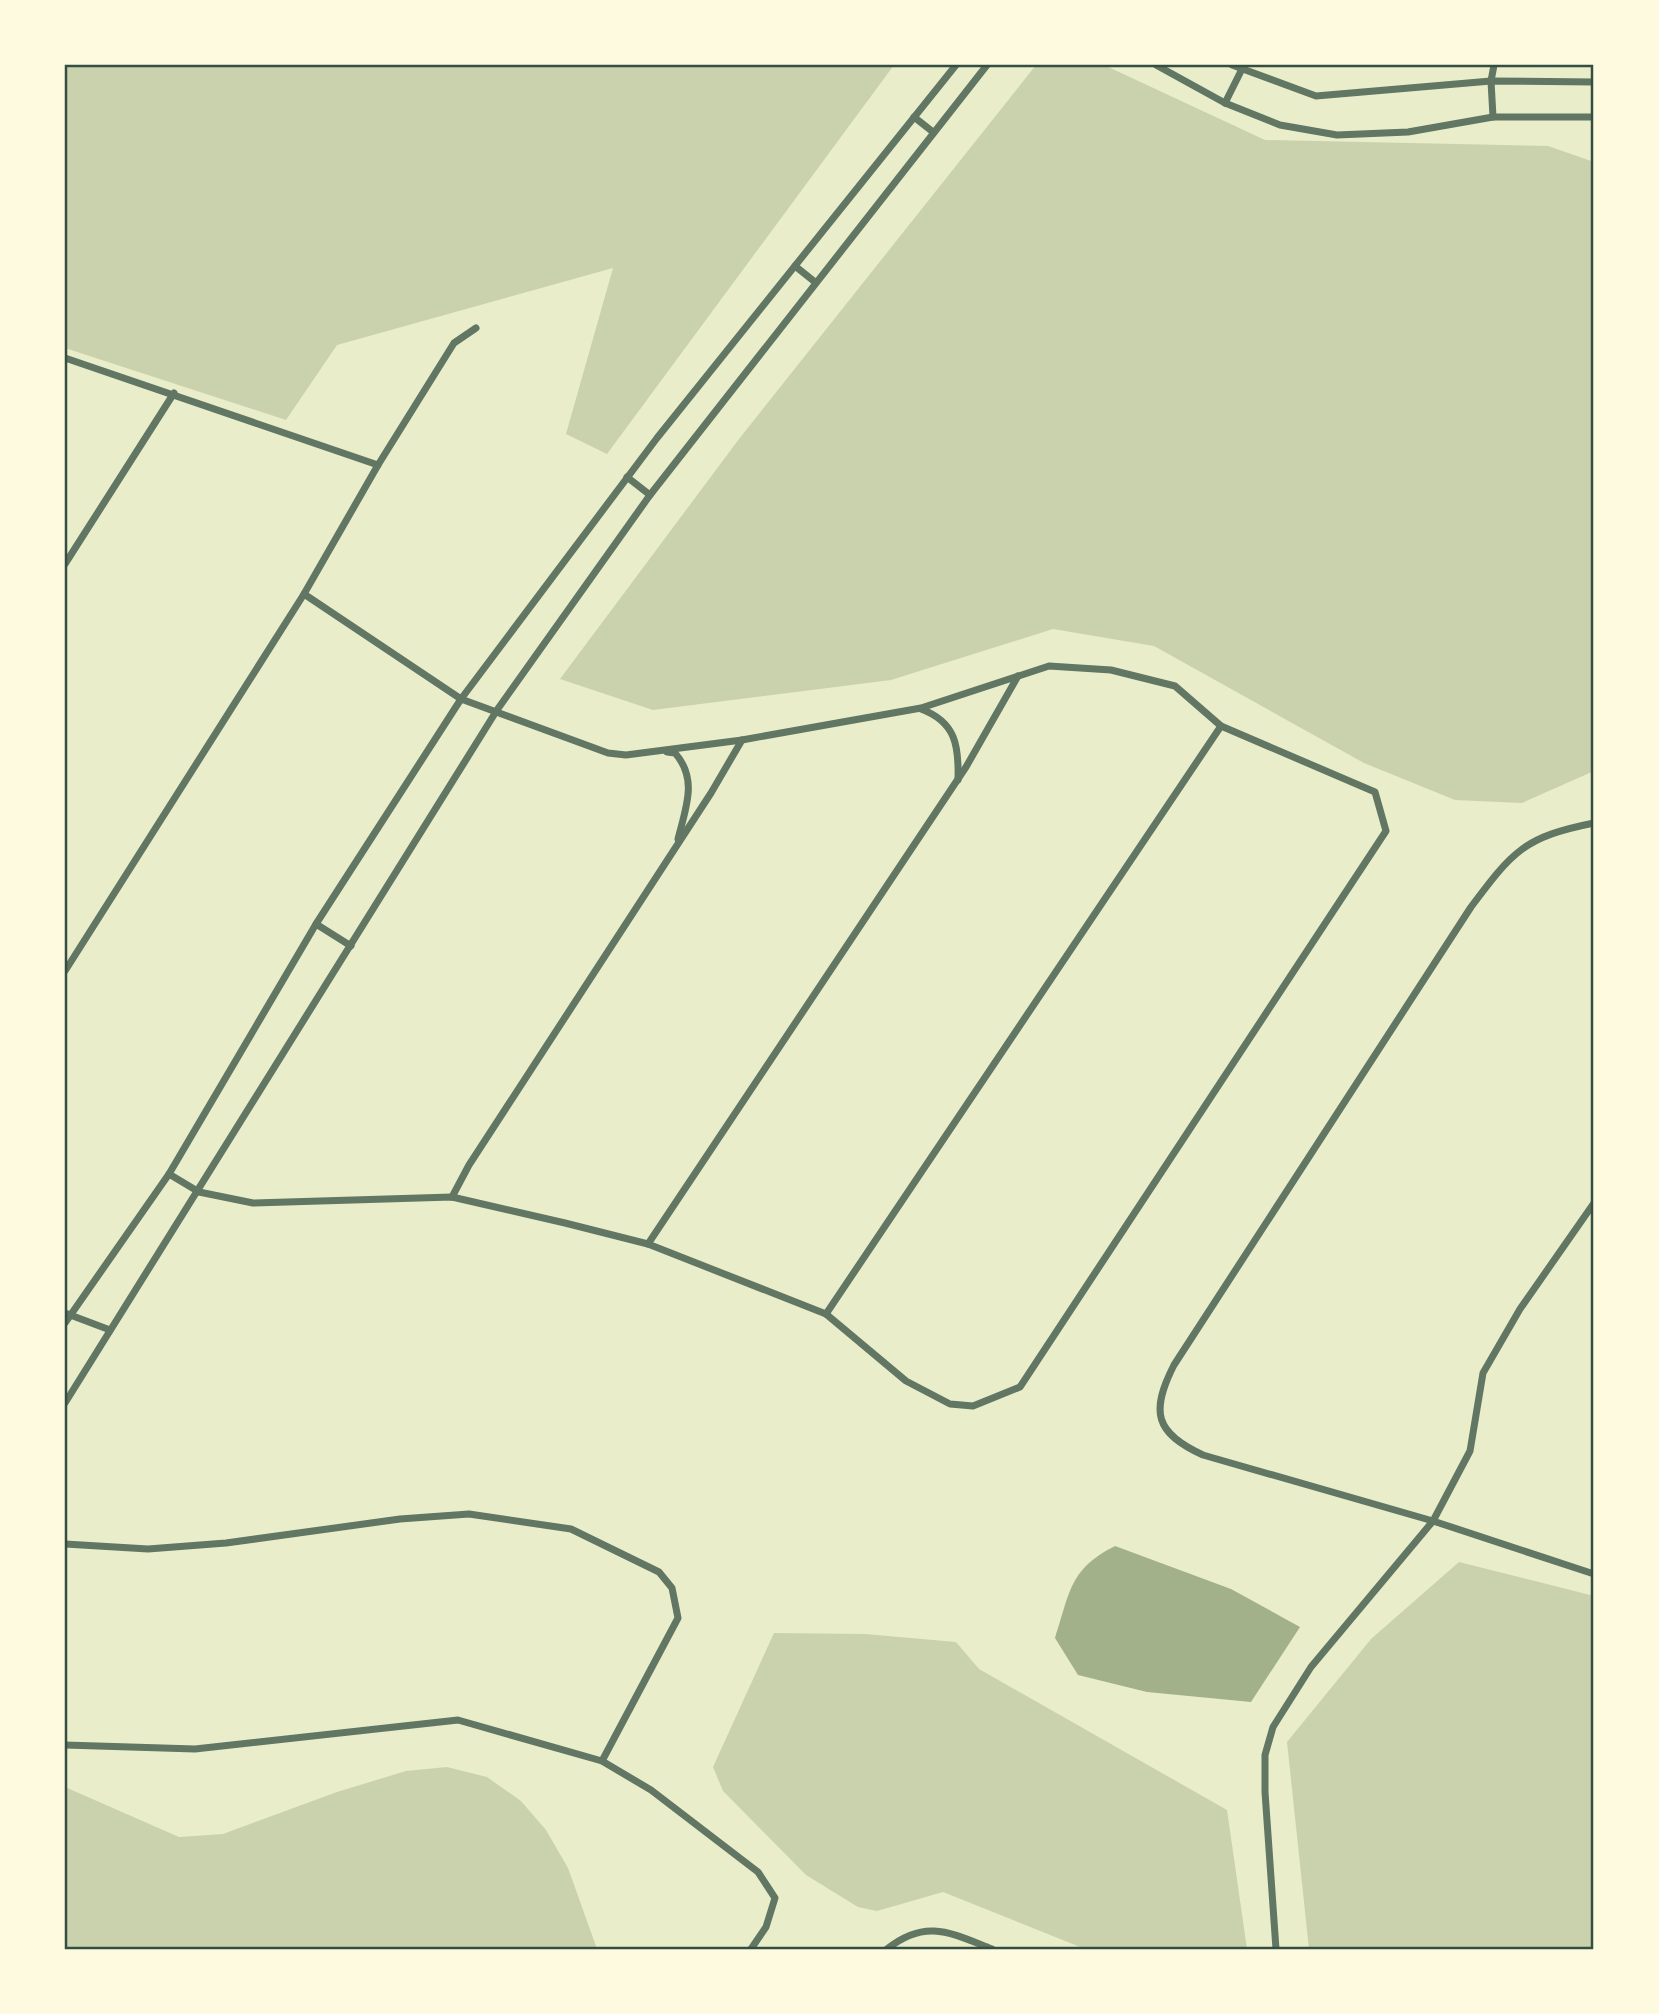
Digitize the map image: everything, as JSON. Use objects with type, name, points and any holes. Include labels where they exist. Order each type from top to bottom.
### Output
[{"type":"street","points":[[65,1323],[67,1314],[169,1174],[316,924],[461,699],[627,477],[956,65]]},
{"type":"street","points":[[65,1403],[497,710],[650,495],[987,65]]},
{"type":"street","points":[[1156,65],[1225,103],[1280,125],[1338,135],[1408,132],[1493,117],[1594,117]]},
{"type":"street","points":[[1232,65],[1316,96],[1491,81],[1594,82]]},
{"type":"street","points":[[1493,117],[1491,81],[1494,65]]},
{"type":"street","points":[[1225,103],[1243,67]]},
{"type":"street","points":[[914,117],[933,132]]},
{"type":"street","points":[[795,266],[815,282]]},
{"type":"street","points":[[65,971],[304,594],[378,465],[454,344],[476,328]]},
{"type":"street","points":[[65,358],[174,393],[378,465]]},
{"type":"street","points":[[65,564],[174,393]]},
{"type":"street","points":[[627,477],[650,495]]},
{"type":"street","points":[[169,1174],[199,1192],[253,1203],[453,1197],[648,1244],[826,1314],[906,1381],[950,1404],[973,1406],[1020,1387],[1386,831],[1375,792],[1221,726],[1175,686],[1111,670],[1049,666],[921,708],[742,740],[626,755],[607,753],[497,710],[461,699],[304,594]]},
{"type":"street","points":[[648,1244],[958,780],[1018,675]]},
{"type":"street","points":[[921,708],[936,714],[956,738],[959,753],[958,780]]},
{"type":"street","points":[[826,1314],[1221,726]]},
{"type":"street","points":[[453,1197],[469,1164],[677,846],[742,740]]},
{"type":"street","points":[[660,751],[675,752],[685,764],[691,779],[677,846]]},
{"type":"street","points":[[1594,823],[1535,840],[1506,860],[1471,907],[1174,1365],[1163,1385],[1158,1412],[1166,1431],[1181,1445],[1203,1455],[1433,1521],[1594,1574]]},
{"type":"street","points":[[316,924],[351,946]]},
{"type":"street","points":[[1276,1949],[1265,1792],[1265,1755],[1273,1727],[1311,1667],[1433,1521],[1470,1451],[1483,1373],[1520,1309],[1594,1203]]},
{"type":"street","points":[[67,1314],[110,1330]]},
{"type":"street","points":[[65,1544],[148,1549],[226,1543],[400,1519],[469,1514],[571,1529],[659,1572],[672,1588],[677,1609],[678,1618],[602,1761]]},
{"type":"street","points":[[65,1745],[195,1749],[458,1720],[602,1761],[651,1790],[758,1872],[775,1898],[766,1927],[751,1949]]},
{"type":"street","points":[[887,1949],[900,1939],[933,1929],[992,1949]]},
{"type":"shaded area","points":[[65,65],[894,65],[607,454],[566,434],[613,268],[337,345],[286,420],[65,348]]},
{"type":"shaded area","points":[[1036,65],[1104,65],[1265,140],[1548,146],[1594,162],[1594,771],[1522,803],[1455,800],[1364,763],[1154,646],[1053,629],[891,680],[653,710],[560,679],[739,439]]},
{"type":"shaded area","points":[[1115,1546],[1231,1589],[1300,1627],[1251,1702],[1147,1692],[1078,1675],[1055,1638],[1068,1595],[1080,1573],[1088,1564]]},
{"type":"shaded area","points":[[1459,1562],[1594,1596],[1594,1949],[1309,1949],[1287,1742],[1371,1639]]},
{"type":"shaded area","points":[[774,1633],[865,1634],[956,1642],[979,1669],[1227,1810],[1247,1949],[1085,1949],[943,1892],[877,1911],[858,1907],[806,1875],[723,1791],[713,1767]]},
{"type":"shaded area","points":[[447,1767],[487,1777],[521,1801],[546,1830],[568,1868],[597,1949],[65,1949],[65,1787],[179,1837],[223,1834],[337,1792],[406,1771]]}]
